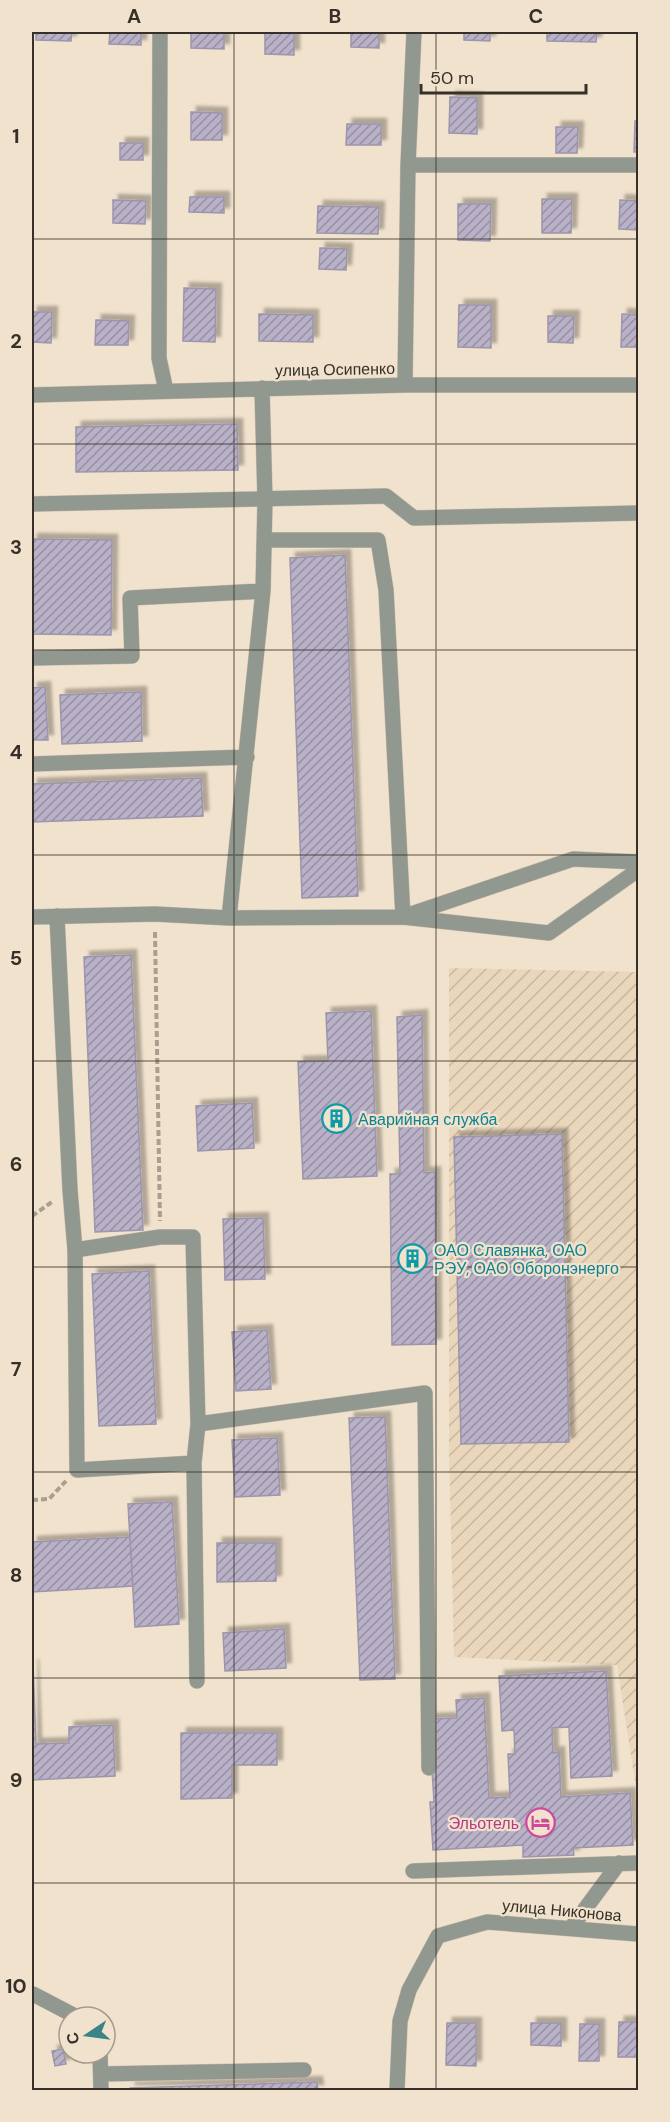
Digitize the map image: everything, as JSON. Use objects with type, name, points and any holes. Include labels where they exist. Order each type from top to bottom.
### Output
[{"type":"street","points":[[160,32],[159,358],[166,391]]},
{"type":"street","points":[[405,385],[408,165],[414,32]]},
{"type":"street","points":[[408,165],[639,165]]},
{"type":"street","name":"улица Осипенко","points":[[32,395],[405,385],[639,384]]},
{"type":"street","points":[[229,918],[263,591],[265,500],[262,388]]},
{"type":"street","points":[[32,504],[386,496],[414,518],[639,513]]},
{"type":"street","points":[[264,540],[378,540],[386,590],[403,917]]},
{"type":"street","points":[[32,658],[132,656],[130,598],[263,591]]},
{"type":"street","points":[[32,764],[247,757]]},
{"type":"street","points":[[403,917],[573,859],[639,862]]},
{"type":"street","points":[[32,917],[155,914],[229,918],[403,917],[549,933],[639,870]]},
{"type":"street","points":[[57,916],[75,1250],[77,1470],[194,1463]]},
{"type":"street","points":[[75,1250],[160,1237],[193,1237],[198,1424],[194,1463],[197,1681]]},
{"type":"street","points":[[198,1424],[425,1393],[429,1768]]},
{"type":"street","points":[[571,1928],[619,1863]]},
{"type":"street","points":[[412,1871],[639,1863]]},
{"type":"street","name":"улица Никонова","points":[[397,2091],[400,2021],[409,1990],[438,1936],[488,1922],[639,1934]]},
{"type":"street","points":[[33,1994],[57,2007]]},
{"type":"street","points":[[101,2065],[101,2091]]},
{"type":"street","points":[[101,2074],[304,2070]]},
{"type":"path","points":[[155,914],[160,1237]]},
{"type":"path","points":[[32,1500],[49,1499],[77,1470]]},
{"type":"shaded area","points":[[449,968],[638,972],[638,1801],[617,1665],[454,1657],[449,1449]]},
{"type":"building","points":[[36,32],[72,32],[71,41],[36,40]]},
{"type":"building","points":[[110,32],[141,32],[141,45],[109,44]]},
{"type":"building","points":[[191,32],[224,32],[224,49],[191,48]]},
{"type":"building","points":[[265,32],[294,32],[294,55],[265,54]]},
{"type":"building","points":[[351,32],[379,32],[379,48],[351,47]]},
{"type":"building","points":[[464,32],[490,32],[490,41],[464,40]]},
{"type":"building","points":[[547,32],[597,32],[596,42],[547,41]]},
{"type":"building","points":[[450,97],[477,98],[477,134],[449,133]]},
{"type":"building","points":[[191,112],[222,113],[222,140],[191,140]]},
{"type":"building","points":[[635,121],[638,121],[638,152],[634,152]]},
{"type":"building","points":[[347,124],[381,124],[381,145],[346,145]]},
{"type":"building","points":[[556,127],[578,127],[577,153],[556,153]]},
{"type":"building","points":[[120,143],[143,143],[143,160],[120,160]]},
{"type":"building","points":[[190,197],[224,197],[224,213],[189,212]]},
{"type":"building","points":[[542,199],[572,199],[571,233],[542,233]]},
{"type":"building","points":[[113,200],[146,201],[145,224],[113,223]]},
{"type":"building","points":[[620,200],[638,201],[638,230],[619,229]]},
{"type":"building","points":[[458,204],[491,204],[490,241],[458,240]]},
{"type":"building","points":[[318,206],[379,207],[378,234],[317,233]]},
{"type":"building","points":[[320,248],[347,249],[346,270],[319,269]]},
{"type":"building","points":[[184,288],[216,289],[215,342],[183,341]]},
{"type":"building","points":[[459,305],[491,305],[491,348],[458,347]]},
{"type":"building","points":[[32,312],[52,312],[51,343],[32,342]]},
{"type":"building","points":[[259,314],[313,315],[313,342],[259,341]]},
{"type":"building","points":[[622,314],[638,315],[638,347],[621,347]]},
{"type":"building","points":[[548,316],[574,316],[573,343],[548,342]]},
{"type":"building","points":[[96,320],[129,321],[128,345],[95,345]]},
{"type":"building","points":[[237,424],[238,470],[76,472],[76,427]]},
{"type":"building","points":[[32,539],[112,540],[111,635],[32,634]]},
{"type":"building","points":[[345,555],[358,896],[302,898],[290,558]]},
{"type":"building","points":[[45,687],[48,740],[32,740],[32,688]]},
{"type":"building","points":[[141,692],[142,741],[62,744],[60,695]]},
{"type":"building","points":[[201,778],[203,816],[32,822],[32,784]]},
{"type":"building","points":[[131,955],[143,1230],[95,1232],[84,957]]},
{"type":"building","name":"Аварийная служба","points":[[371,1011],[377,1176],[303,1179],[298,1062],[328,1061],[326,1013]]},
{"type":"building","name":"ОАО Славянка, ОАО РЭУ, ОАО Оборонэнерго","points":[[422,1015],[424,1173],[435,1172],[436,1344],[392,1345],[390,1174],[400,1174],[397,1017]]},
{"type":"building","points":[[252,1103],[254,1148],[198,1151],[196,1106]]},
{"type":"building","points":[[562,1134],[569,1442],[461,1444],[454,1137]]},
{"type":"building","points":[[263,1218],[265,1279],[225,1280],[223,1219]]},
{"type":"building","points":[[149,1271],[156,1424],[99,1426],[92,1274]]},
{"type":"building","points":[[267,1330],[271,1389],[236,1391],[232,1332]]},
{"type":"building","points":[[385,1417],[395,1679],[360,1680],[349,1418]]},
{"type":"building","points":[[277,1438],[280,1495],[235,1497],[232,1440]]},
{"type":"building","points":[[172,1502],[179,1624],[135,1627],[128,1504]]},
{"type":"building","points":[[130,1537],[133,1586],[32,1592],[32,1542]]},
{"type":"building","points":[[217,1543],[276,1543],[276,1581],[217,1582]]},
{"type":"building","points":[[284,1629],[286,1668],[225,1671],[223,1633]]},
{"type":"building","points":[[33,1664],[36,1744],[69,1743],[69,1727],[113,1725],[115,1776],[32,1780]]},
{"type":"building","points":[[606,1671],[612,1776],[571,1778],[569,1727],[552,1728],[553,1753],[559,1752],[561,1797],[630,1793],[633,1845],[573,1848],[574,1855],[523,1857],[523,1845],[433,1850],[430,1802],[434,1802],[429,1719],[457,1718],[456,1700],[484,1698],[489,1798],[510,1797],[508,1754],[515,1754],[514,1730],[502,1731],[499,1676]]},
{"type":"building","points":[[181,1733],[277,1733],[277,1765],[232,1765],[232,1798],[181,1799]]},
{"type":"building","points":[[619,2022],[638,2022],[638,2057],[618,2057]]},
{"type":"building","points":[[447,2023],[476,2023],[476,2066],[446,2065]]},
{"type":"building","points":[[531,2023],[561,2023],[561,2046],[531,2045]]},
{"type":"building","points":[[580,2024],[599,2024],[599,2061],[579,2061]]},
{"type":"building","points":[[57,2050],[57,2065],[60,2065],[55,2066],[52,2051]]},
{"type":"building","points":[[317,2082],[318,2090],[130,2090],[130,2088]]},
{"type":"place","name":"Аварийная служба","points":[[337,1119]]},
{"type":"place","name":"ОАО Славянка, ОАО РЭУ, ОАО Оборонэнерго","points":[[413,1259]]},
{"type":"place","name":"Эльотель","points":[[540,1823]]}]
